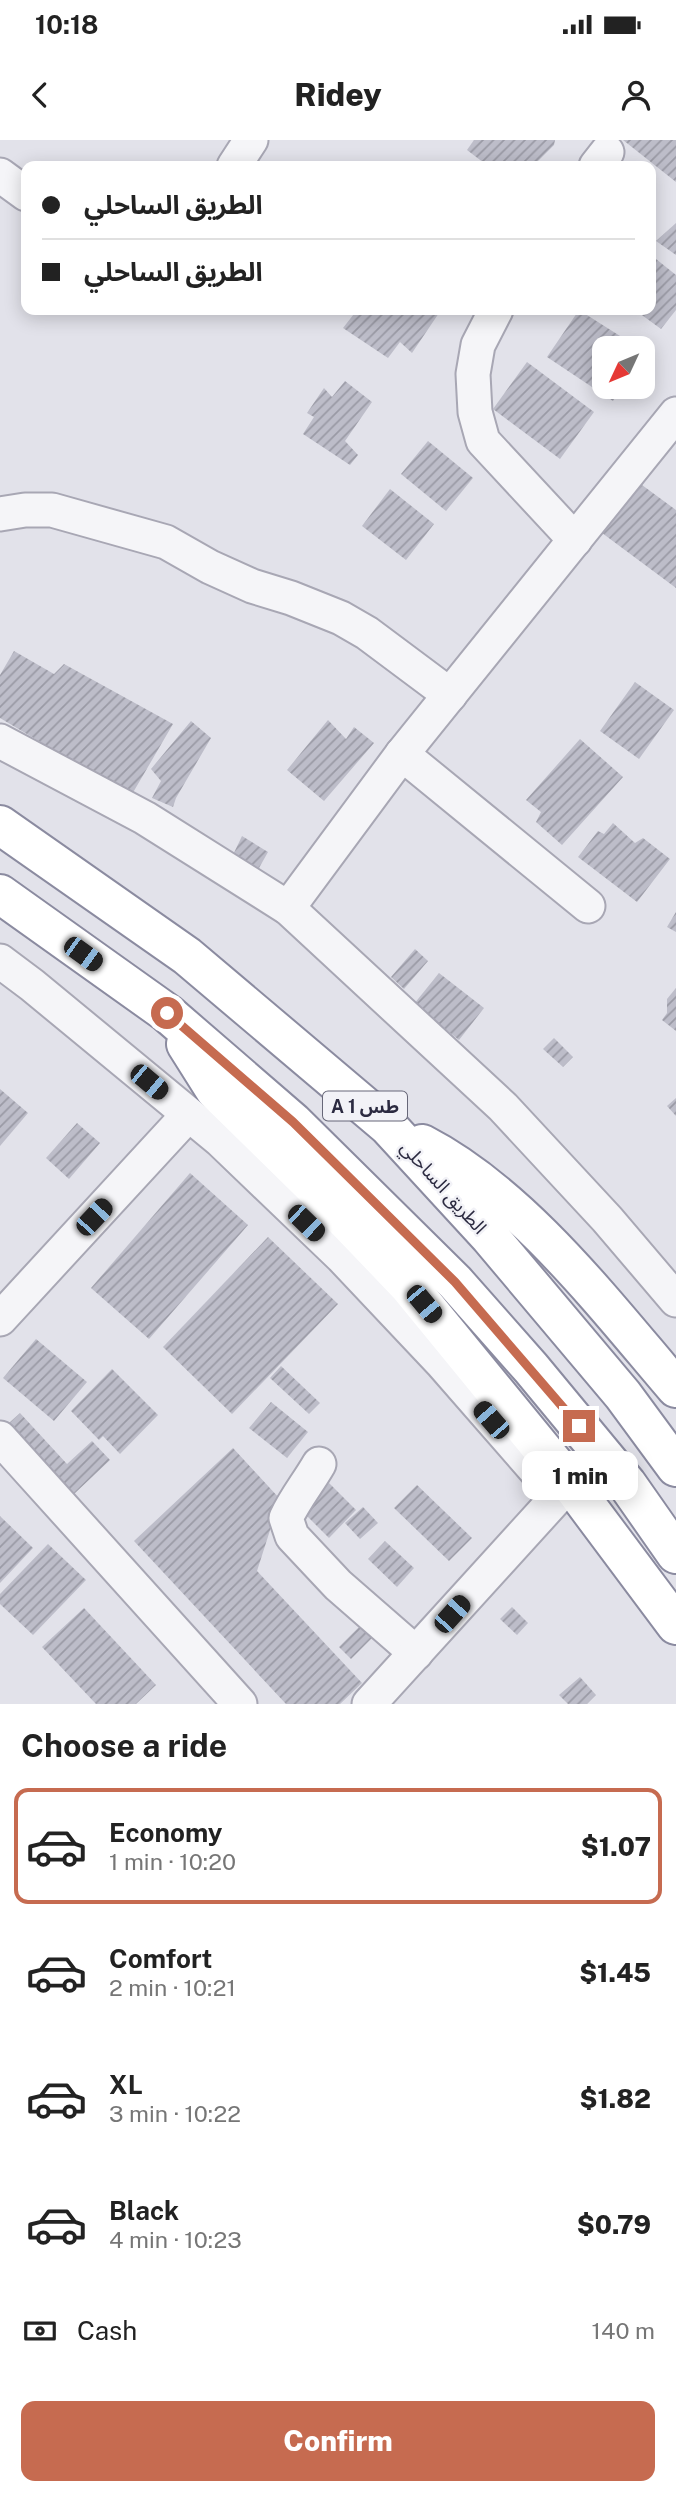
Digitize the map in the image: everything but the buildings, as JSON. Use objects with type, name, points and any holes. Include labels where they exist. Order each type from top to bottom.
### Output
[{"type":"highway","name":"الطريق الساحلي","points":[[0,825],[187,956],[388,1126],[517,1269],[623,1395],[671,1461]]},
{"type":"highway","name":"A 1 طس","points":[[0,894],[167,1013],[293,1122],[455,1282],[628,1484],[676,1554]]},
{"type":"highway","points":[[167,1013],[215,1090],[408,1285],[564,1490],[676,1625]]},
{"type":"highway","points":[[388,1126],[447,1157],[492,1190],[568,1264],[676,1388]]},
{"type":"street","points":[[237,161],[251,140]]},
{"type":"street","points":[[0,175],[21,190]]},
{"type":"street","points":[[493,315],[478,345],[473,374],[475,412],[483,441],[575,541]]},
{"type":"street","points":[[288,908],[402,754],[676,414]]},
{"type":"street","points":[[0,514],[52,510],[166,542],[210,567],[252,586],[341,618],[368,633],[450,695]]},
{"type":"street","points":[[0,741],[145,818],[288,908],[503,1107],[607,1219],[676,1300]]},
{"type":"street","points":[[402,754],[588,906]]},
{"type":"street","points":[[0,961],[220,1140],[377,1293],[564,1490],[369,1704]]},
{"type":"street","points":[[0,1319],[188,1115]]},
{"type":"street","points":[[0,1438],[240,1704]]},
{"type":"street","points":[[319,1465],[286,1518],[292,1536],[338,1584],[416,1653]]},
{"type":"route","points":[[167,1013],[293,1122],[455,1282],[579,1426]]}]
